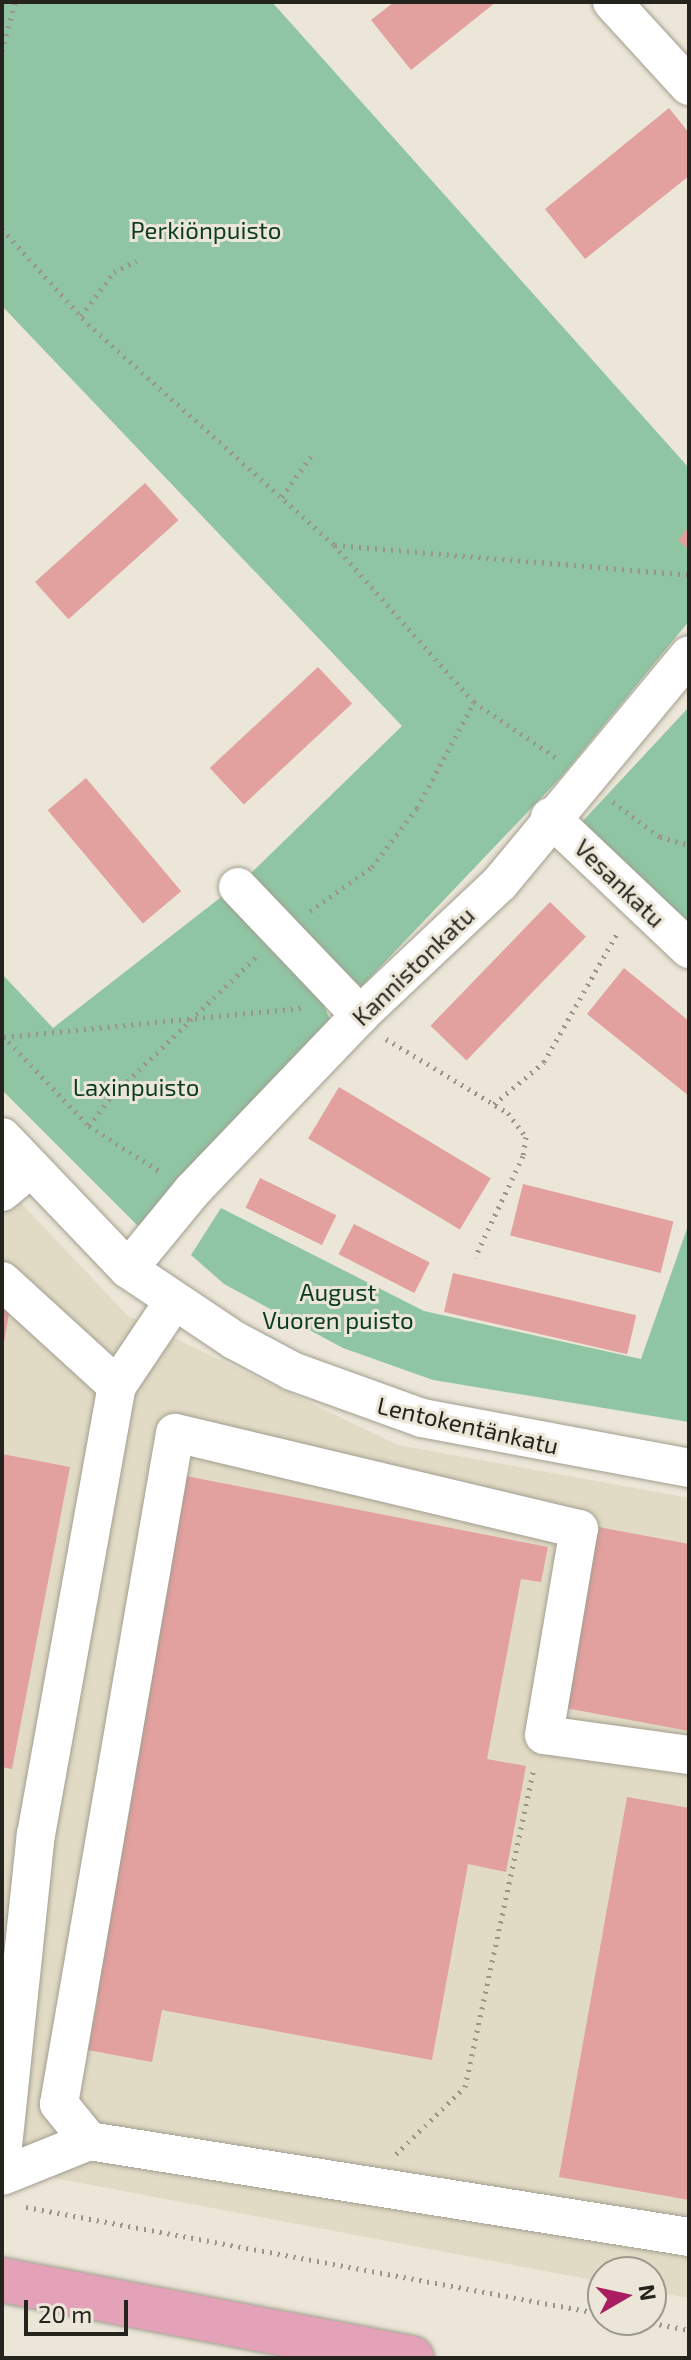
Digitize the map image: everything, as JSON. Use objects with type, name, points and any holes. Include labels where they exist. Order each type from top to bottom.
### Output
[{"type":"main road","points":[[2,2280],[412,2358]]},
{"type":"street","points":[[612,2],[689,86]]},
{"type":"street","name":"Kannistonkatu","points":[[128,1269],[193,1190],[353,1011],[500,883],[550,817],[689,655]]},
{"type":"street","name":"Vesankatu","points":[[550,817],[689,949]]},
{"type":"street","points":[[238,887],[353,1011]]},
{"type":"street","name":"Lentokentänkatu","points":[[2,1137],[128,1269],[234,1340],[358,1399],[453,1425],[689,1468]]},
{"type":"street","points":[[2,1192],[31,1168]]},
{"type":"street","points":[[2,1281],[117,1386]]},
{"type":"street","points":[[2,2156],[19,1833],[117,1386],[174,1301]]},
{"type":"street","points":[[89,2141],[59,2104],[175,1433],[579,1529],[544,1735],[689,1755]]},
{"type":"street","points":[[10,2191],[89,2141],[689,2237]]},
{"type":"path","points":[[2,51],[15,2]]},
{"type":"path","points":[[2,229],[81,316],[334,545],[474,702],[585,777],[660,837],[689,845]]},
{"type":"path","points":[[81,316],[114,272],[137,261]]},
{"type":"path","points":[[282,497],[311,456]]},
{"type":"path","points":[[334,545],[689,575]]},
{"type":"path","points":[[494,1104],[544,1062],[636,900]]},
{"type":"path","points":[[3,1036],[311,1007],[353,1011],[508,1113],[526,1137],[523,1156],[475,1257]]},
{"type":"path","points":[[3,1036],[89,1126],[193,1190]]},
{"type":"path","points":[[364,2185],[465,2087],[504,1887],[535,1763],[543,1765]]},
{"type":"path","points":[[10,2191],[587,2311]]},
{"type":"path","points":[[667,2326],[689,2330]]},
{"type":"shaded area","points":[[2,1183],[128,1316],[398,1445],[689,1498],[689,2298],[667,2294],[667,2256],[587,2256],[587,2279],[2,2168]]},
{"type":"green space","name":"Perkiönpuisto","points":[[2,2],[272,2],[689,468],[689,621],[562,776],[361,987],[248,876],[402,726],[2,306]]},
{"type":"green space","points":[[689,707],[689,922],[580,824]]},
{"type":"green space","name":"Laxinpuisto","points":[[225,894],[318,991],[331,1022],[138,1226],[2,1090],[2,974],[53,1028]]},
{"type":"green space","name":"August Vuoren puisto","points":[[221,1208],[424,1311],[641,1359],[689,1223],[689,1422],[433,1380],[343,1348],[224,1284],[191,1255]]},
{"type":"building","points":[[394,2],[496,2],[411,70],[371,20]]},
{"type":"building","points":[[669,108],[689,133],[689,176],[585,259],[545,209]]},
{"type":"building","points":[[145,483],[178,520],[68,619],[35,582]]},
{"type":"building","points":[[689,527],[689,550],[678,540]]},
{"type":"building","points":[[318,667],[352,704],[244,805],[210,768]]},
{"type":"building","points":[[86,778],[181,891],[143,924],[48,810]]},
{"type":"building","points":[[550,902],[586,937],[466,1060],[431,1026]]},
{"type":"building","points":[[624,968],[689,1021],[689,1096],[587,1014]]},
{"type":"building","points":[[339,1087],[491,1178],[460,1230],[308,1138]]},
{"type":"building","points":[[260,1178],[336,1215],[322,1245],[246,1208]]},
{"type":"building","points":[[523,1184],[673,1221],[661,1273],[510,1235]]},
{"type":"building","points":[[354,1224],[430,1263],[414,1293],[339,1254]]},
{"type":"building","points":[[453,1273],[636,1315],[627,1354],[444,1312]]},
{"type":"building","points":[[2,1299],[11,1301],[4,1342],[2,1342]]},
{"type":"building","points":[[2,1454],[70,1467],[12,1769],[2,1767]]},
{"type":"building","points":[[186,1476],[548,1547],[541,1582],[521,1579],[487,1759],[526,1766],[506,1872],[468,1864],[432,2060],[162,2010],[152,2062],[88,2050],[98,1997],[91,1996]]},
{"type":"building","points":[[593,1526],[689,1544],[689,1731],[560,1707]]},
{"type":"building","points":[[627,1797],[689,1808],[689,2200],[559,2177]]}]
